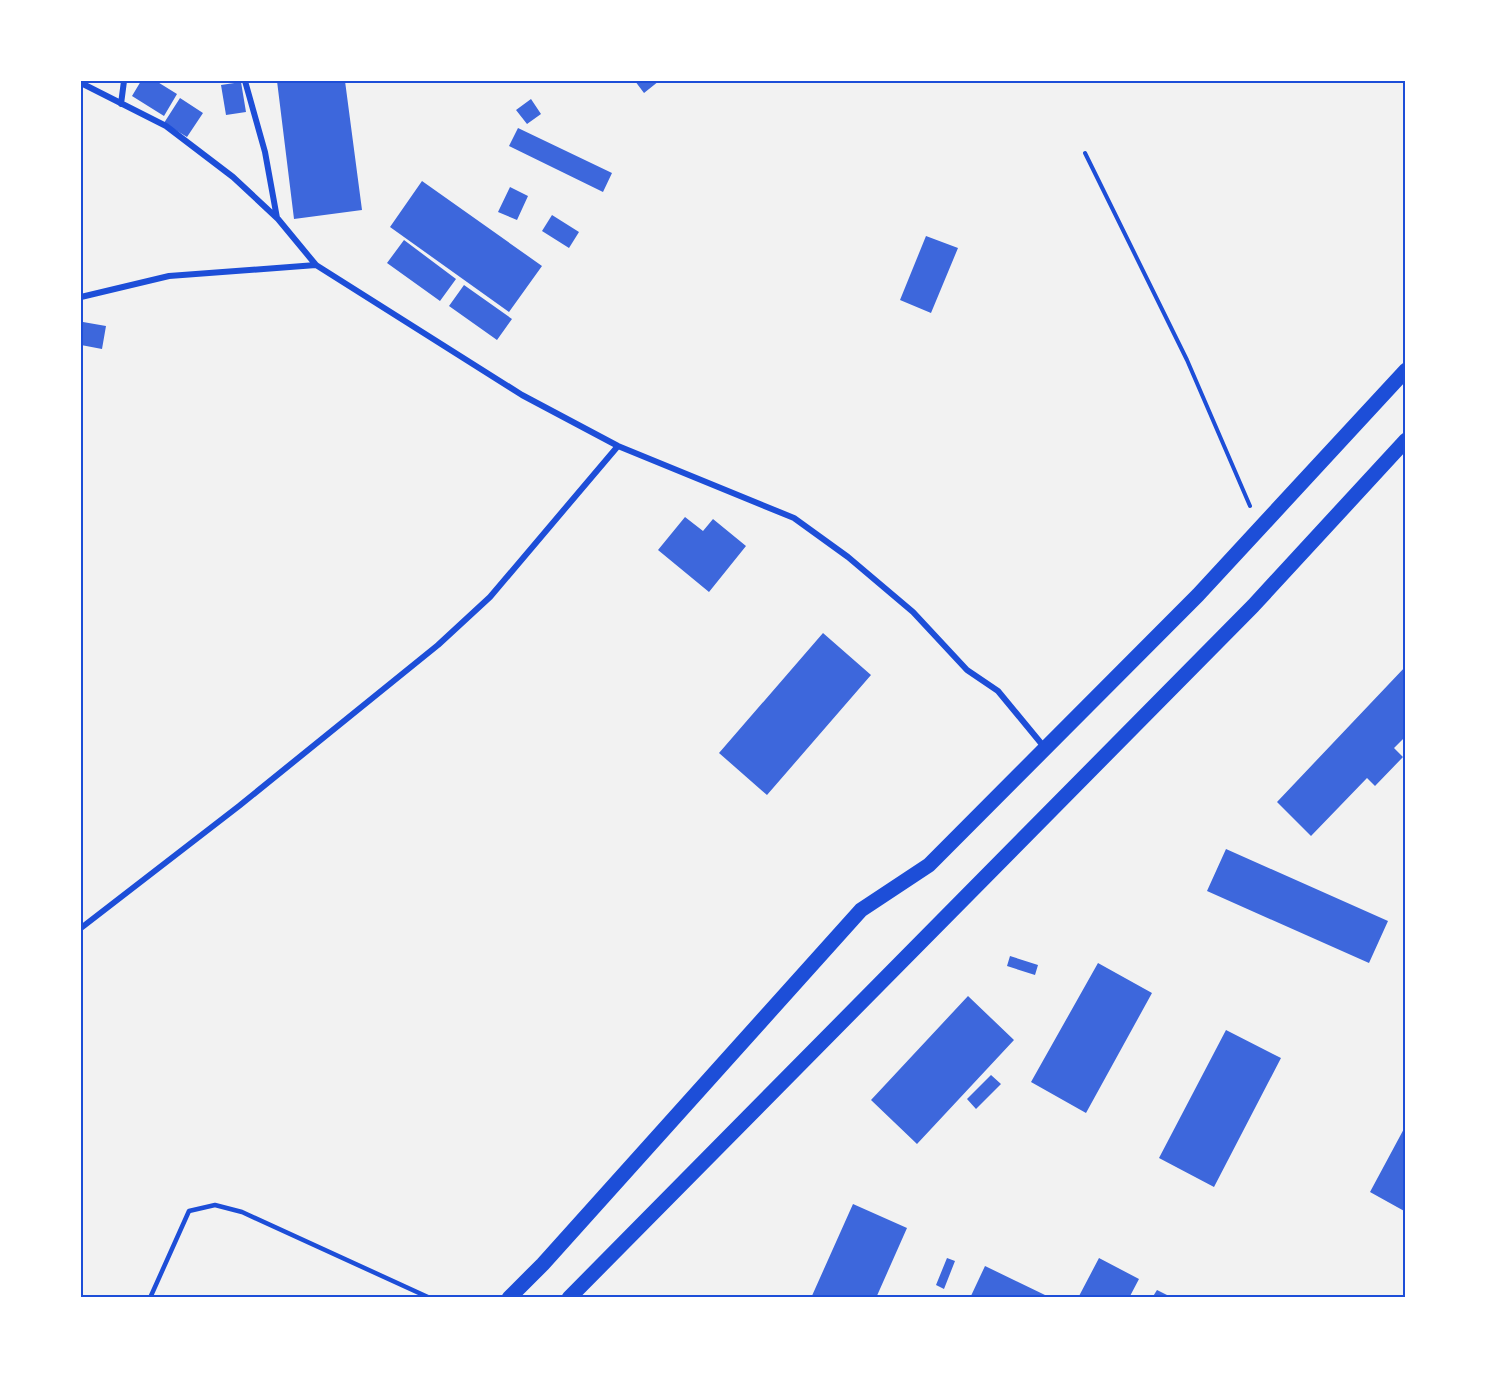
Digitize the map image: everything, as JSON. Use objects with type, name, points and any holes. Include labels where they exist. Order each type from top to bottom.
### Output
[{"type":"main road","points":[[509,1298],[543,1264],[861,910],[929,865],[1198,596],[1406,370]]},
{"type":"main road","points":[[569,1298],[1253,606],[1406,440]]},
{"type":"street","points":[[121,104],[124,81]]},
{"type":"street","points":[[246,81],[265,152],[278,219]]},
{"type":"street","points":[[81,83],[166,126],[233,177],[278,219],[316,265],[522,395],[618,446],[794,518],[848,557],[913,612],[967,670],[998,691],[1045,748]]},
{"type":"street","points":[[81,297],[169,276],[316,265]]},
{"type":"street","points":[[81,928],[239,806],[438,645],[490,597],[618,446]]},
{"type":"lane","points":[[150,1298],[189,1211],[215,1205],[242,1212],[430,1298]]},
{"type":"path","points":[[1085,153],[1187,360],[1260,528]]},
{"type":"building","points":[[141,81],[156,81],[177,94],[164,116],[132,96]]},
{"type":"building","points":[[277,81],[345,81],[362,210],[294,219]]},
{"type":"building","points":[[635,81],[659,81],[644,93]]},
{"type":"building","points":[[241,82],[246,112],[226,115],[221,85]]},
{"type":"building","points":[[180,98],[203,113],[187,137],[164,123]]},
{"type":"building","points":[[531,99],[541,114],[527,124],[516,110]]},
{"type":"building","points":[[518,128],[612,173],[603,192],[509,146]]},
{"type":"building","points":[[422,181],[542,266],[509,312],[390,227]]},
{"type":"building","points":[[510,187],[528,196],[517,220],[498,212]]},
{"type":"building","points":[[552,215],[579,232],[569,248],[542,231]]},
{"type":"building","points":[[926,236],[958,248],[931,313],[900,300]]},
{"type":"building","points":[[404,240],[456,279],[440,301],[387,263]]},
{"type":"building","points":[[464,285],[512,319],[497,340],[449,306]]},
{"type":"building","points":[[83,322],[106,326],[102,349],[81,345]]},
{"type":"building","points":[[685,517],[703,531],[713,519],[746,546],[709,592],[658,550]]},
{"type":"building","points":[[823,633],[871,675],[767,795],[719,753]]},
{"type":"building","points":[[1406,666],[1406,736],[1394,748],[1403,757],[1375,786],[1367,778],[1311,836],[1277,802]]},
{"type":"building","points":[[1226,849],[1388,921],[1369,963],[1207,891]]},
{"type":"building","points":[[1010,956],[1038,965],[1035,975],[1007,966]]},
{"type":"building","points":[[1098,963],[1152,993],[1086,1113],[1031,1082]]},
{"type":"building","points":[[968,996],[1014,1040],[917,1144],[871,1100]]},
{"type":"building","points":[[1226,1030],[1281,1058],[1214,1187],[1159,1158]]},
{"type":"building","points":[[991,1075],[1001,1084],[976,1109],[967,1099]]},
{"type":"building","points":[[1406,1125],[1406,1212],[1370,1192]]},
{"type":"building","points":[[853,1204],[907,1228],[876,1298],[811,1298]]},
{"type":"building","points":[[947,1258],[955,1261],[944,1289],[936,1285]]},
{"type":"building","points":[[1099,1258],[1139,1279],[1129,1298],[1078,1298]]},
{"type":"building","points":[[985,1266],[1045,1295],[1043,1298],[970,1298]]},
{"type":"building","points":[[1157,1290],[1173,1298],[1152,1298]]}]
